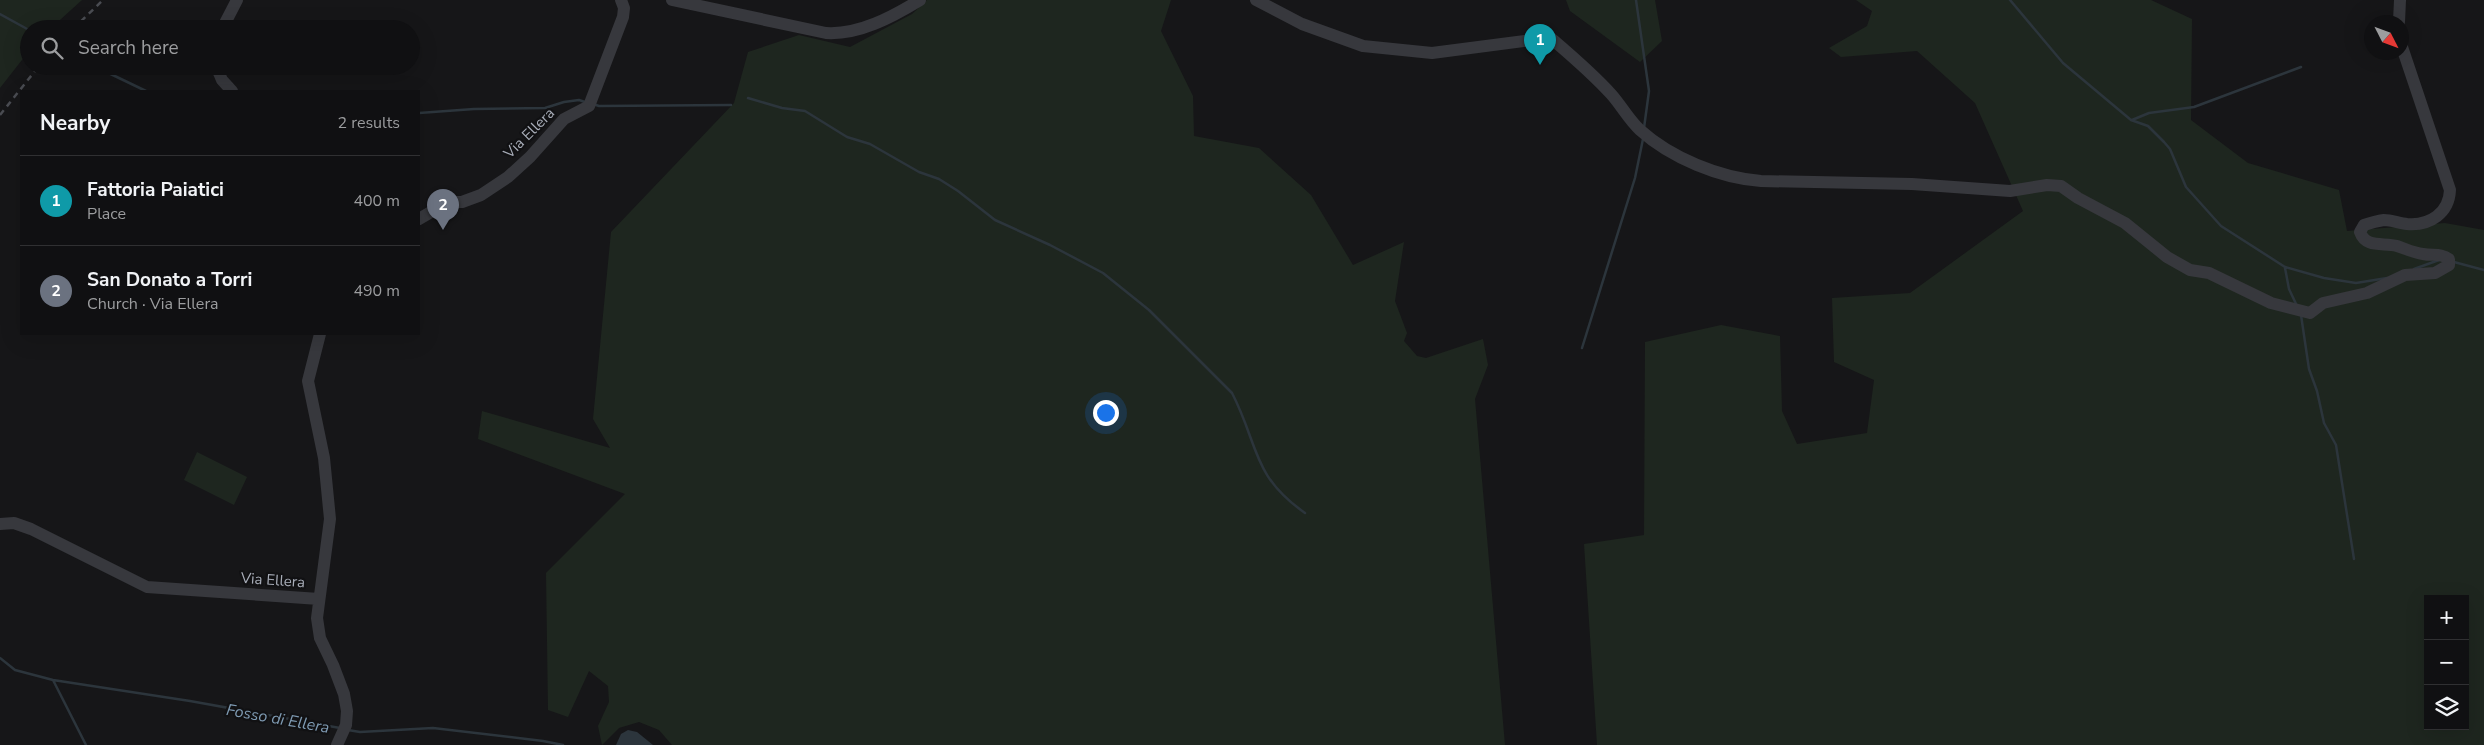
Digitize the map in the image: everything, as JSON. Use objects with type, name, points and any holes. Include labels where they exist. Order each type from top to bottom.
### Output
[{"type":"street","points":[[227,20],[237,0]]},
{"type":"street","name":"Via Ellera","points":[[420,218],[448,202],[462,202],[487,190],[530,157],[564,119],[590,101],[624,17],[621,0]]},
{"type":"street","points":[[672,0],[826,33],[840,34],[855,32],[920,0]]},
{"type":"street","points":[[1256,0],[1302,24],[1363,46],[1432,53],[1546,39],[1585,67],[1612,94],[1638,128],[1649,138],[1705,167],[1750,180],[1912,184],[2010,191],[2047,185],[2061,186],[2078,198],[2125,223],[2167,257],[2190,270],[2209,273],[2271,303],[2306,313],[2310,313],[2323,303],[2367,293],[2405,275],[2435,273],[2446,263],[2437,254],[2425,255],[2395,245],[2373,244],[2362,237],[2360,232],[2364,225],[2384,220],[2408,224],[2427,222],[2442,214],[2447,207],[2450,190],[2406,60]]},
{"type":"street","points":[[2399,15],[2400,0]]},
{"type":"street","points":[[220,75],[231,90]]},
{"type":"street","name":"Via Ellera","points":[[0,524],[14,523],[31,529],[147,587],[318,599],[330,519],[324,458],[308,381],[320,335]]},
{"type":"street","points":[[318,599],[317,618],[320,638],[344,694],[347,711],[344,728],[336,745]]},
{"type":"shaded area","points":[[0,0],[82,0],[60,20],[20,20],[20,62],[0,88]]},
{"type":"shaded area","points":[[927,0],[1171,0],[1161,31],[1193,96],[1194,136],[1259,148],[1311,195],[1353,265],[1404,242],[1395,301],[1407,333],[1404,341],[1417,356],[1426,358],[1483,339],[1488,365],[1475,399],[1505,745],[672,745],[659,730],[639,722],[619,728],[602,745],[598,726],[609,702],[608,686],[589,671],[568,717],[548,710],[546,573],[625,494],[478,439],[482,411],[610,448],[593,419],[611,232],[734,103],[748,52],[799,35],[850,47],[912,14]]},
{"type":"shaded area","points":[[1566,0],[1655,0],[1662,41],[1640,62],[1570,11]]},
{"type":"shaded area","points":[[1856,0],[2151,0],[2192,19],[2191,120],[2248,163],[2339,190],[2347,231],[2445,223],[2484,230],[2484,745],[1597,745],[1584,544],[1644,535],[1645,342],[1721,325],[1780,336],[1782,411],[1797,444],[1867,433],[1874,380],[1834,362],[1832,298],[1910,293],[2023,211],[1975,103],[1917,51],[1841,57],[1829,48],[1867,26],[1872,11]]},
{"type":"shaded area","points":[[197,452],[247,477],[234,505],[184,480]]},
{"type":"shaded area","points":[[628,730],[637,732],[653,745],[616,745],[621,734]]},
{"type":"waterway","points":[[1636,0],[1649,91],[1644,128]]},
{"type":"waterway","points":[[2010,0],[2063,63],[2131,120],[2148,126],[2164,142],[2170,149],[2186,187],[2221,226],[2285,267],[2324,278],[2356,283],[2387,278]]},
{"type":"waterway","points":[[0,14],[20,25]]},
{"type":"waterway","points":[[2132,120],[2149,113],[2194,107],[2301,67]]},
{"type":"waterway","points":[[113,75],[144,90]]},
{"type":"waterway","points":[[748,98],[782,108],[805,111],[847,137],[870,144],[919,172],[939,179],[958,191],[995,220],[1050,245],[1103,273],[1149,310],[1232,393],[1265,472],[1287,499],[1305,513]]},
{"type":"waterway","points":[[420,113],[474,109],[545,108],[564,102],[579,100],[585,102]]},
{"type":"waterway","points":[[593,104],[599,106],[731,105]]},
{"type":"waterway","points":[[1582,348],[1635,178],[1643,139]]},
{"type":"waterway","points":[[2414,269],[2439,260]]},
{"type":"waterway","points":[[2454,262],[2484,270]]},
{"type":"waterway","points":[[2285,268],[2289,289],[2297,306]]},
{"type":"waterway","points":[[2301,315],[2309,369],[2317,391],[2324,423],[2336,445],[2354,559]]},
{"type":"waterway","name":"Fosso di Ellera","points":[[0,658],[15,670],[53,680],[190,701],[340,728]]},
{"type":"waterway","points":[[53,680],[86,745]]},
{"type":"waterway","name":"Fosso di Ellera","points":[[348,730],[360,732],[433,728],[563,745]]},
{"type":"railway","points":[[82,20],[103,0]]},
{"type":"railway","points":[[0,115],[32,75]]},
{"type":"place","name":"Fattoria Paiatici","points":[[1540,65]]},
{"type":"place","name":"San Donato a Torri","points":[[443,230]]}]
